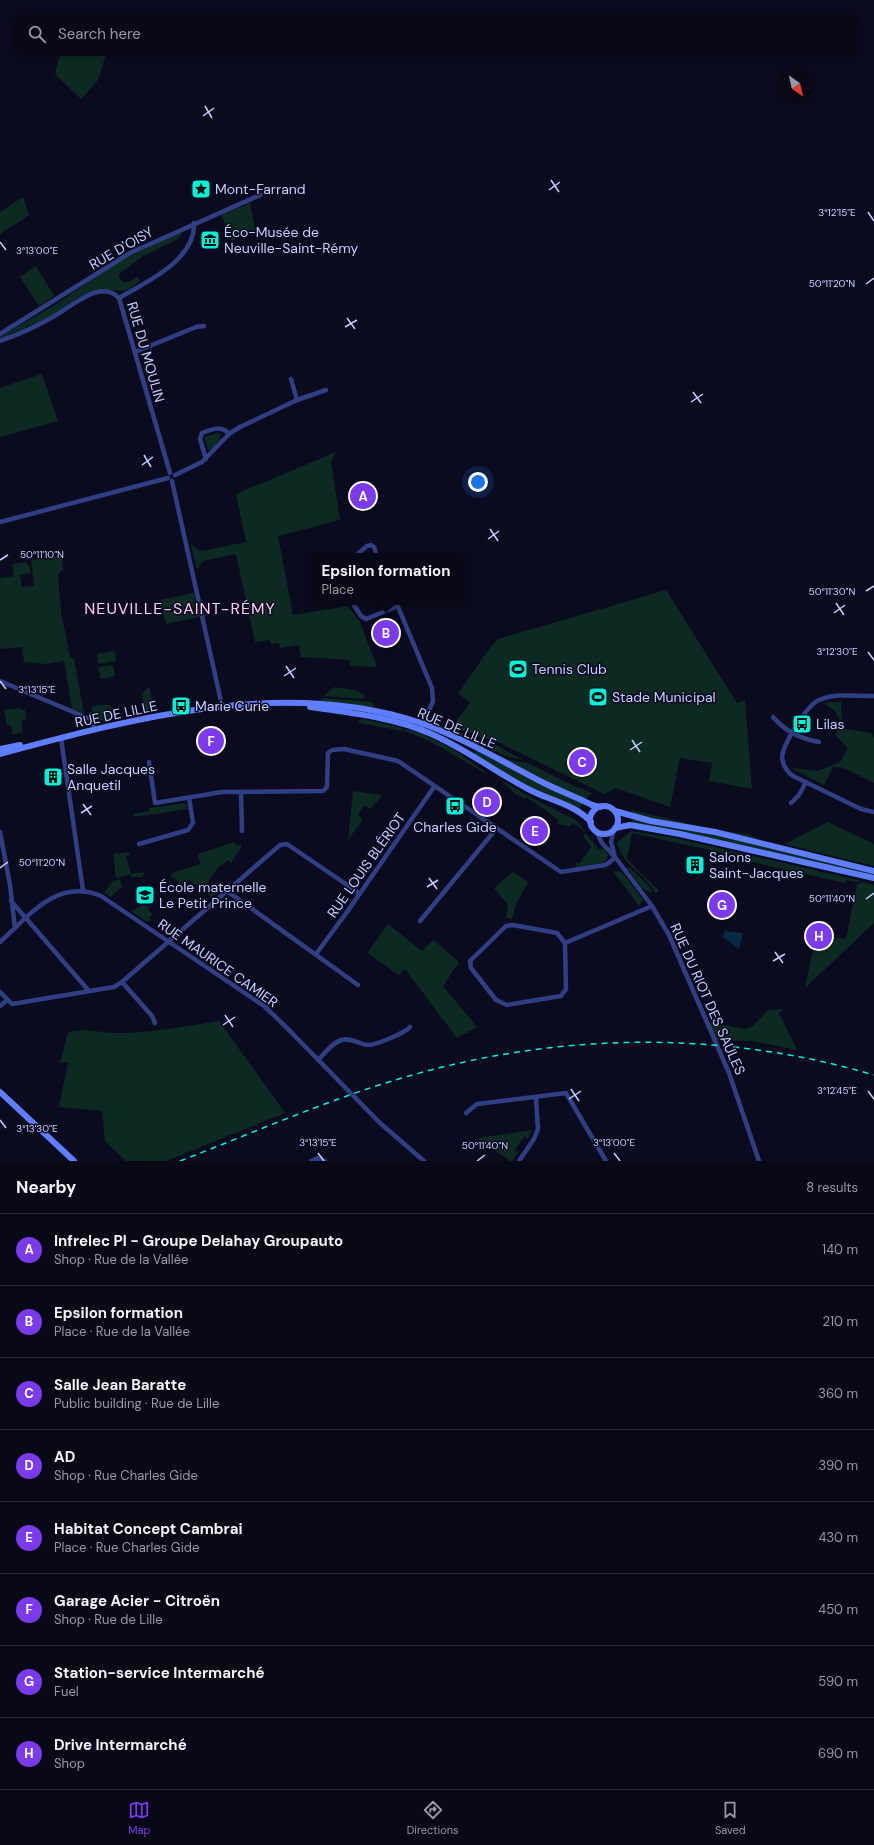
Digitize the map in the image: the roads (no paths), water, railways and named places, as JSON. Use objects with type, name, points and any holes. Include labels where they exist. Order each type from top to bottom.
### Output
[{"type":"main road","name":"RUE DE LILLE","points":[[0,754],[61,738],[182,712],[222,706],[262,703],[295,704],[364,715],[422,727],[494,756],[546,784],[592,805],[600,807]]},
{"type":"main road","name":"RUE DE LILLE","points":[[422,727],[530,790],[580,812],[591,822]]},
{"type":"main road","name":"RUE DE LILLE","points":[[0,749],[50,738],[61,738]]},
{"type":"main road","points":[[874,871],[715,832],[644,819],[615,811],[609,807],[600,807],[592,814],[591,822],[596,830],[605,834],[614,829],[630,826],[680,834],[874,878]]},
{"type":"main road","points":[[614,829],[618,820],[615,811]]},
{"type":"main road","points":[[0,1092],[74,1161]]},
{"type":"street","name":"RUE D'OISY","points":[[0,334],[125,256],[194,223],[260,195]]},
{"type":"street","name":"RUE DU MOULIN","points":[[194,223],[193,239],[176,261],[163,271],[119,298],[170,477],[222,706]]},
{"type":"street","name":"RUE D'OISY","points":[[0,341],[51,318],[88,294],[107,292],[115,294],[119,298]]},
{"type":"street","points":[[135,352],[196,327],[204,326]]},
{"type":"street","points":[[291,379],[297,400]]},
{"type":"street","points":[[0,522],[170,477],[175,479],[176,475],[192,468],[206,459],[229,434],[255,419],[297,400],[326,390]]},
{"type":"street","points":[[206,459],[200,439],[202,433],[221,428],[226,430],[229,434]]},
{"type":"street","points":[[359,553],[369,545],[374,547],[376,553]]},
{"type":"street","points":[[354,605],[361,616],[366,619],[395,605]]},
{"type":"street","points":[[397,605],[432,688],[433,701],[422,727]]},
{"type":"street","points":[[0,681],[90,719],[96,730]]},
{"type":"street","points":[[874,696],[830,697],[819,700],[806,710],[783,752],[783,760],[789,773],[861,809],[874,812]]},
{"type":"street","points":[[773,717],[779,724],[793,733],[805,739],[819,742]]},
{"type":"street","points":[[0,942],[48,899],[59,894],[83,890],[61,738]]},
{"type":"street","points":[[150,762],[155,802],[189,798],[209,793],[323,791],[327,787],[328,753],[339,749],[398,761],[434,787],[561,872],[605,865],[610,862],[615,857],[611,842],[614,829]]},
{"type":"street","points":[[791,803],[799,796],[806,782]]},
{"type":"street","name":"RUE LOUIS BLÉRIOT","points":[[316,954],[434,787]]},
{"type":"street","points":[[241,792],[242,831]]},
{"type":"street","points":[[139,844],[188,830],[192,827],[194,823],[189,798]]},
{"type":"street","points":[[420,921],[496,828]]},
{"type":"street","name":"RUE DU RIOT DES SAULES","points":[[596,830],[605,847],[615,857],[652,906],[672,943],[729,1073],[760,1161]]},
{"type":"street","points":[[0,832],[15,928]]},
{"type":"street","points":[[0,992],[12,1004],[114,987],[122,982],[280,845],[287,844],[359,893]]},
{"type":"street","name":"RUE MAURICE CAMIER","points":[[83,890],[101,896],[264,1006],[380,1123],[424,1161]]},
{"type":"street","points":[[227,891],[358,985]]},
{"type":"street","points":[[11,901],[89,991]]},
{"type":"street","points":[[565,943],[652,906]]},
{"type":"street","points":[[513,925],[557,933],[565,943],[566,988],[561,996],[507,1005],[496,1000],[471,968],[470,961],[506,926],[513,925]]},
{"type":"street","points":[[122,982],[152,1016],[155,1023]]},
{"type":"street","points":[[0,1006],[7,1000]]},
{"type":"street","points":[[318,1060],[334,1044],[343,1040],[353,1039],[371,1045],[404,1032],[410,1027]]},
{"type":"street","points":[[466,1113],[477,1104],[536,1098],[566,1093],[606,1161]]},
{"type":"street","points":[[521,1160],[538,1130],[536,1098]]},
{"type":"street","points":[[311,1161],[318,1158],[325,1161]]},
{"type":"water","points":[[725,931],[743,933],[739,949],[723,937]]},
{"type":"railway","points":[[180,1161],[297,1114],[386,1083],[473,1060],[530,1050],[588,1044],[645,1042],[703,1044],[761,1050],[818,1061],[874,1075]]},
{"type":"place","name":"Mont-Farrand","points":[[201,189]]},
{"type":"place","name":"Éco-Musée de Neuville-Saint-Rémy","points":[[210,240]]},
{"type":"place","name":"Infrelec Pl - Groupe Delahay Groupauto","points":[[363,496]]},
{"type":"place","name":"Epsilon formation","points":[[386,633]]},
{"type":"place","name":"Tennis Club","points":[[518,669]]},
{"type":"place","name":"Stade Municipal","points":[[598,697]]},
{"type":"place","name":"Marie Curie","points":[[181,706]]},
{"type":"place","name":"Lilas","points":[[802,724]]},
{"type":"place","name":"Garage Acier - Citroën","points":[[211,741]]},
{"type":"place","name":"Salle Jean Baratte","points":[[582,762]]},
{"type":"place","name":"Salle Jacques Anquetil","points":[[53,777]]},
{"type":"place","name":"AD","points":[[487,802]]},
{"type":"place","name":"Charles Gide","points":[[455,806]]},
{"type":"place","name":"Habitat Concept Cambrai","points":[[535,831]]},
{"type":"place","name":"Salons Saint-Jacques","points":[[695,865]]},
{"type":"place","name":"École maternelle Le Petit Prince","points":[[145,895]]},
{"type":"place","name":"Station-service Intermarché","points":[[722,905]]},
{"type":"place","name":"Drive Intermarché","points":[[819,936]]},
{"type":"district","name":"NEUVILLE-SAINT-RÉMY","points":[[180,608]]}]
